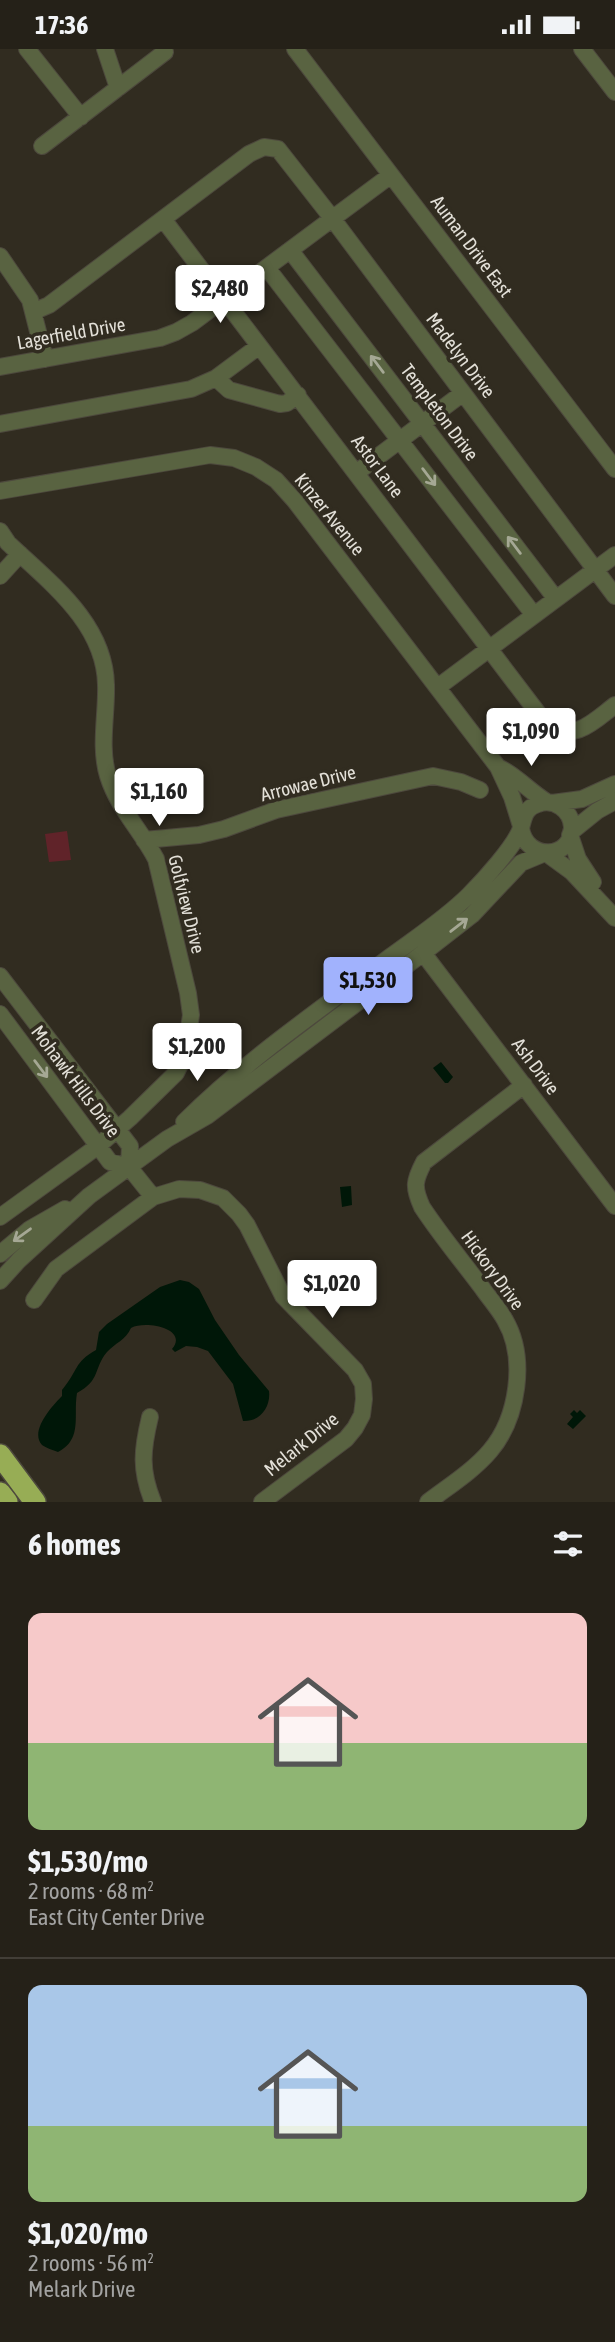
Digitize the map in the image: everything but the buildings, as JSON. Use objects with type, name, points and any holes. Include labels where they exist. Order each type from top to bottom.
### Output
[{"type":"highway","points":[[0,1455],[36,1502]]},
{"type":"highway","points":[[0,1493],[7,1502]]},
{"type":"street","points":[[27,49],[81,117]]},
{"type":"street","points":[[104,49],[118,88]]},
{"type":"street","name":"Auman Drive East","points":[[295,49],[615,469]]},
{"type":"street","points":[[582,49],[615,92]]},
{"type":"street","points":[[42,146],[165,53]]},
{"type":"street","name":"Madelyn Drive","points":[[163,219],[258,149],[270,147],[283,153],[615,596]]},
{"type":"street","name":"Lagerfield Drive","points":[[0,367],[168,335],[192,323],[391,175]]},
{"type":"street","points":[[35,311],[49,305],[163,219]]},
{"type":"street","name":"Astor Lane","points":[[163,219],[547,725],[563,732],[581,730],[615,705]]},
{"type":"street","name":"Templeton Drive","points":[[290,250],[556,599]]},
{"type":"street","points":[[0,256],[26,291],[35,311],[45,359]]},
{"type":"street","points":[[267,268],[534,615]]},
{"type":"street","points":[[0,424],[191,389],[216,379],[259,346]]},
{"type":"street","points":[[216,379],[229,390],[280,404],[287,403],[298,395]]},
{"type":"street","points":[[356,473],[463,393]]},
{"type":"street","name":"Kinzer Avenue","points":[[0,491],[198,456],[234,458],[256,467],[276,480],[296,501],[498,767],[512,797],[521,827]]},
{"type":"street","name":"Golfview Drive","points":[[0,531],[20,555],[78,611],[103,659],[106,681],[104,740],[107,773],[116,797],[156,859],[191,1015],[185,1055],[176,1073],[107,1138],[0,1217]]},
{"type":"street","points":[[0,576],[20,555]]},
{"type":"street","points":[[438,687],[615,555]]},
{"type":"street","name":"Kinzer Avenue","points":[[498,767],[509,772],[525,787],[550,803]]},
{"type":"street","name":"Arrowae Drive","points":[[144,839],[199,835],[276,810],[433,776],[461,782],[480,790]]},
{"type":"street","points":[[167,1139],[237,1073],[463,901],[495,866],[521,827],[529,809],[541,803],[582,799],[615,784]]},
{"type":"street","points":[[0,1281],[89,1196],[167,1139],[207,1116],[472,915],[516,867],[526,860],[561,848],[571,833],[615,800]]},
{"type":"street","points":[[550,803],[568,813],[578,859],[611,913]]},
{"type":"street","points":[[521,827],[528,845],[572,872],[611,913]]},
{"type":"street","name":"Ash Drive","points":[[423,953],[615,1206]]},
{"type":"street","name":"Mohawk Hills Drive","points":[[0,976],[20,1000],[107,1138],[110,1162],[129,1167],[130,1146],[107,1138],[1,1015],[20,1000]]},
{"type":"street","name":"Hickory Drive","points":[[428,1502],[491,1451],[511,1414],[518,1370],[514,1342],[505,1320],[422,1207],[415,1191],[417,1175],[424,1162],[524,1085]]},
{"type":"street","points":[[34,1300],[56,1269],[153,1198],[129,1167]]},
{"type":"street","name":"Melark Drive","points":[[153,1198],[179,1189],[200,1190],[223,1198],[247,1225],[284,1296],[350,1364],[363,1384],[362,1415],[346,1439],[262,1502]]},
{"type":"street","points":[[0,1254],[30,1229],[89,1196]]},
{"type":"street","points":[[150,1417],[142,1447],[147,1487],[153,1502]]},
{"type":"shaded area","points":[[67,831],[71,860],[49,862],[45,834]]},
{"type":"shaded area","points":[[441,1062],[453,1077],[448,1083],[445,1083],[433,1068]]},
{"type":"shaded area","points":[[351,1186],[352,1205],[342,1207],[340,1187]]},
{"type":"shaded area","points":[[180,1280],[199,1289],[215,1320],[239,1355],[269,1391],[268,1403],[263,1412],[255,1419],[243,1421],[233,1384],[208,1351],[186,1346],[175,1352],[172,1349],[176,1342],[175,1336],[170,1331],[155,1326],[138,1326],[131,1328],[126,1336],[107,1352],[90,1384],[77,1393],[74,1434],[71,1441],[58,1452],[42,1445],[38,1433],[40,1426],[62,1396],[62,1390],[80,1363],[96,1350],[99,1332],[160,1287]]},
{"type":"shaded area","points":[[574,1410],[577,1413],[580,1410],[586,1416],[573,1429],[567,1424],[573,1417],[570,1414]]}]
